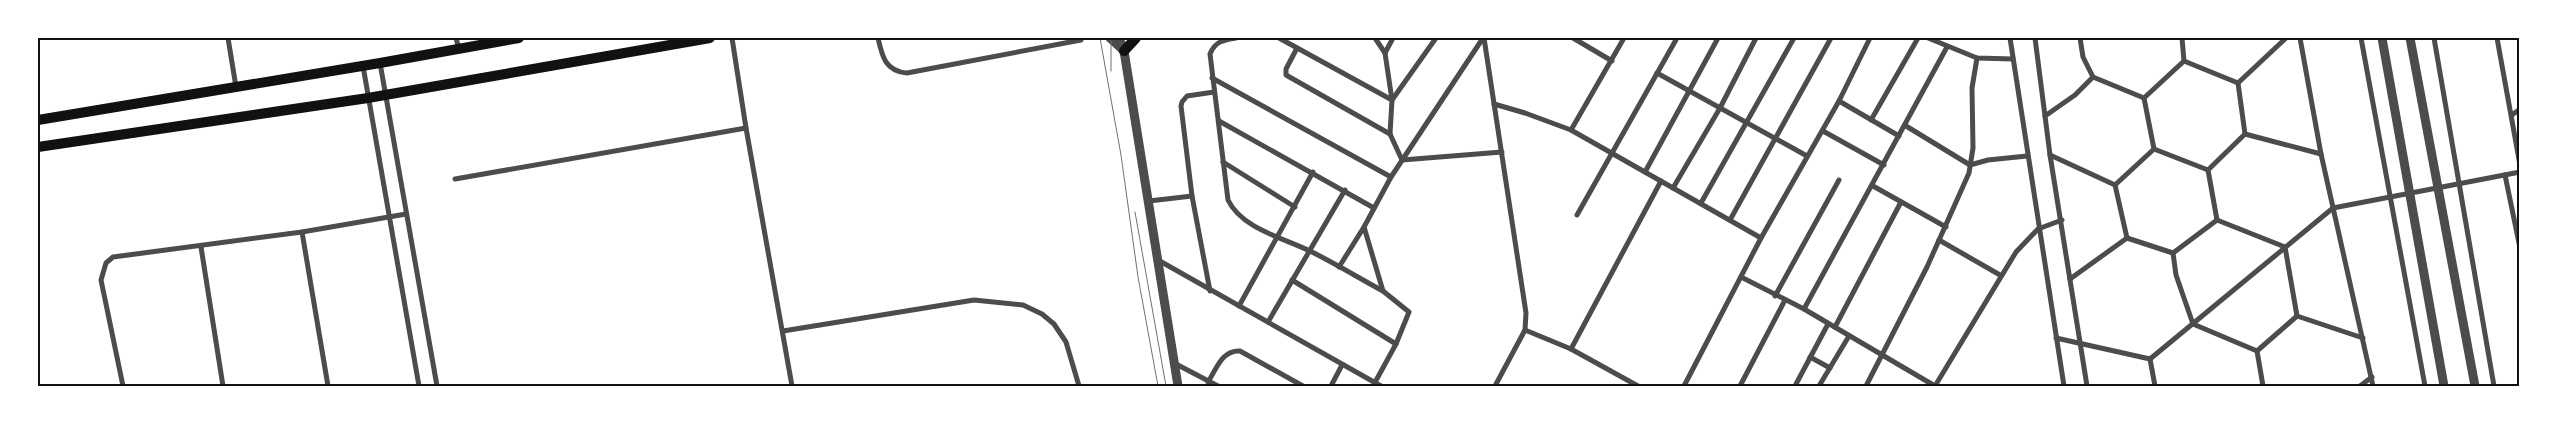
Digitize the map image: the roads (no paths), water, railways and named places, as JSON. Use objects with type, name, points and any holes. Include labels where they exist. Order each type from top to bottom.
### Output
[{"type":"main road","points":[[38,120],[459,50],[519,38]]},
{"type":"main road","points":[[38,148],[368,98],[710,38]]},
{"type":"main road","points":[[1124,51],[1136,38]]},
{"type":"street","points":[[228,38],[237,87]]},
{"type":"street","points":[[456,38],[459,50]]},
{"type":"street","points":[[732,38],[792,386]]},
{"type":"street","points":[[878,38],[883,61],[891,68],[907,73],[1081,40]]},
{"type":"street","points":[[1110,38],[1124,51]]},
{"type":"street","points":[[1119,38],[1124,51],[1178,386]]},
{"type":"street","points":[[1236,38],[1219,42],[1213,47],[1210,54],[1228,200],[1233,210],[1241,217],[1383,291],[1409,312],[1396,344],[1374,385]]},
{"type":"street","points":[[1279,38],[1392,100]]},
{"type":"street","points":[[1375,38],[1385,53],[1392,100],[1390,134],[1402,160]]},
{"type":"street","points":[[1385,53],[1393,38]]},
{"type":"street","points":[[1392,100],[1436,38]]},
{"type":"street","points":[[1483,38],[1523,288],[1525,330],[1495,386]]},
{"type":"street","points":[[1340,267],[1391,177],[1483,38]]},
{"type":"street","points":[[1573,38],[1612,60]]},
{"type":"street","points":[[1571,130],[1624,38]]},
{"type":"street","points":[[1577,215],[1677,38]]},
{"type":"street","points":[[1645,172],[1718,38]]},
{"type":"street","points":[[1673,188],[1720,108],[1756,38]]},
{"type":"street","points":[[1701,204],[1794,38]]},
{"type":"street","points":[[1730,220],[1831,38]]},
{"type":"street","points":[[1684,386],[1761,238],[1823,131],[1870,38]]},
{"type":"street","points":[[1871,120],[1918,38]]},
{"type":"street","points":[[1928,38],[1977,58],[2013,59]]},
{"type":"street","points":[[2010,38],[2038,229],[2064,386]]},
{"type":"street","points":[[2035,38],[2050,155],[2062,220],[2087,386]]},
{"type":"street","points":[[2080,38],[2083,57],[2093,77],[2144,98]]},
{"type":"street","points":[[2182,38],[2184,61]]},
{"type":"street","points":[[2238,83],[2286,38]]},
{"type":"street","points":[[2300,38],[2321,154],[2373,386]]},
{"type":"street","points":[[2361,38],[2425,386]]},
{"type":"street","points":[[2382,38],[2444,386]]},
{"type":"street","points":[[2410,38],[2474,386]]},
{"type":"street","points":[[2434,38],[2494,386]]},
{"type":"street","points":[[2497,38],[2520,165]]},
{"type":"street","points":[[1804,309],[1906,126],[1947,47]]},
{"type":"street","points":[[1297,48],[1286,68],[1286,75],[1390,134]]},
{"type":"street","points":[[1866,386],[1946,227],[1970,164],[1974,128],[1972,88],[1977,58]]},
{"type":"street","points":[[2144,98],[2184,61]]},
{"type":"street","points":[[2184,61],[2238,83]]},
{"type":"street","points":[[380,63],[437,386]]},
{"type":"street","points":[[363,66],[419,386]]},
{"type":"street","points":[[1657,73],[1807,156]]},
{"type":"street","points":[[2046,116],[2075,94],[2093,77]]},
{"type":"street","points":[[1212,78],[1391,177]]},
{"type":"street","points":[[2238,83],[2245,134]]},
{"type":"street","points":[[1210,291],[1192,196],[1181,106],[1187,96],[1214,92]]},
{"type":"street","points":[[2144,98],[2154,150]]},
{"type":"street","points":[[1839,100],[1899,136]]},
{"type":"street","points":[[1494,104],[1571,130],[1761,238]]},
{"type":"street","points":[[2512,115],[2520,109]]},
{"type":"street","points":[[1219,121],[1313,172],[1374,208]]},
{"type":"street","points":[[1906,126],[1970,164],[2027,156]]},
{"type":"street","points":[[455,179],[746,128]]},
{"type":"street","points":[[1823,131],[1884,165]]},
{"type":"street","points":[[2245,134],[2321,154]]},
{"type":"street","points":[[2208,170],[2245,134]]},
{"type":"street","points":[[2154,150],[2208,170]]},
{"type":"street","points":[[2115,185],[2154,150]]},
{"type":"street","points":[[1402,160],[1502,152]]},
{"type":"street","points":[[2050,155],[2115,185]]},
{"type":"street","points":[[1223,162],[1294,206]]},
{"type":"street","points":[[2208,170],[2217,220]]},
{"type":"street","points":[[1240,306],[1313,172]]},
{"type":"street","points":[[2150,359],[2333,208],[2520,172]]},
{"type":"street","points":[[2505,175],[2520,248]]},
{"type":"street","points":[[1775,296],[1839,180]]},
{"type":"street","points":[[1571,349],[1661,181]]},
{"type":"street","points":[[2115,185],[2127,238]]},
{"type":"street","points":[[1873,186],[1946,227]]},
{"type":"street","points":[[1268,322],[1345,190]]},
{"type":"street","points":[[1149,201],[1192,196]]},
{"type":"street","points":[[1835,327],[1901,202]]},
{"type":"street","points":[[123,386],[101,280],[106,263],[114,257],[201,247],[406,214]]},
{"type":"street","points":[[1741,277],[1775,296],[1804,309],[1881,356],[1935,386],[2000,275],[2016,252],[2038,229],[2062,220]]},
{"type":"street","points":[[2217,220],[2286,246]]},
{"type":"street","points":[[2173,253],[2217,220]]},
{"type":"street","points":[[1364,227],[1383,291]]},
{"type":"street","points":[[302,232],[328,386]]},
{"type":"street","points":[[2127,238],[2173,253]]},
{"type":"street","points":[[2070,279],[2127,238]]},
{"type":"street","points":[[1939,240],[2000,275]]},
{"type":"street","points":[[2286,246],[2296,316]]},
{"type":"street","points":[[201,247],[223,386]]},
{"type":"street","points":[[2173,253],[2176,275],[2193,324],[2257,351]]},
{"type":"street","points":[[1158,259],[1374,385],[1380,386]]},
{"type":"street","points":[[1292,280],[1396,344]]},
{"type":"street","points":[[783,331],[974,300],[1023,305],[1042,314],[1054,324],[1066,342],[1079,386]]},
{"type":"street","points":[[1740,386],[1785,300]]},
{"type":"street","points":[[2296,316],[2363,338]]},
{"type":"street","points":[[2257,351],[2296,316]]},
{"type":"street","points":[[1795,386],[1828,324]]},
{"type":"street","points":[[1525,330],[1571,349],[1634,386]]},
{"type":"street","points":[[1819,386],[1849,336]]},
{"type":"street","points":[[2056,338],[2150,359]]},
{"type":"street","points":[[1208,382],[1225,354],[1231,350],[1240,351],[1303,386]]},
{"type":"street","points":[[2257,351],[2263,386]]},
{"type":"street","points":[[1810,357],[1830,368]]},
{"type":"street","points":[[2150,359],[2155,386]]},
{"type":"street","points":[[1174,363],[1218,386]]},
{"type":"street","points":[[1331,386],[1342,365]]},
{"type":"street","points":[[2360,386],[2372,378]]},
{"type":"tram line","points":[[1100,38],[1121,155],[1138,277],[1158,386]]},
{"type":"tram line","points":[[1111,38],[1111,71]]},
{"type":"tram line","points":[[1135,212],[1166,386]]}]
